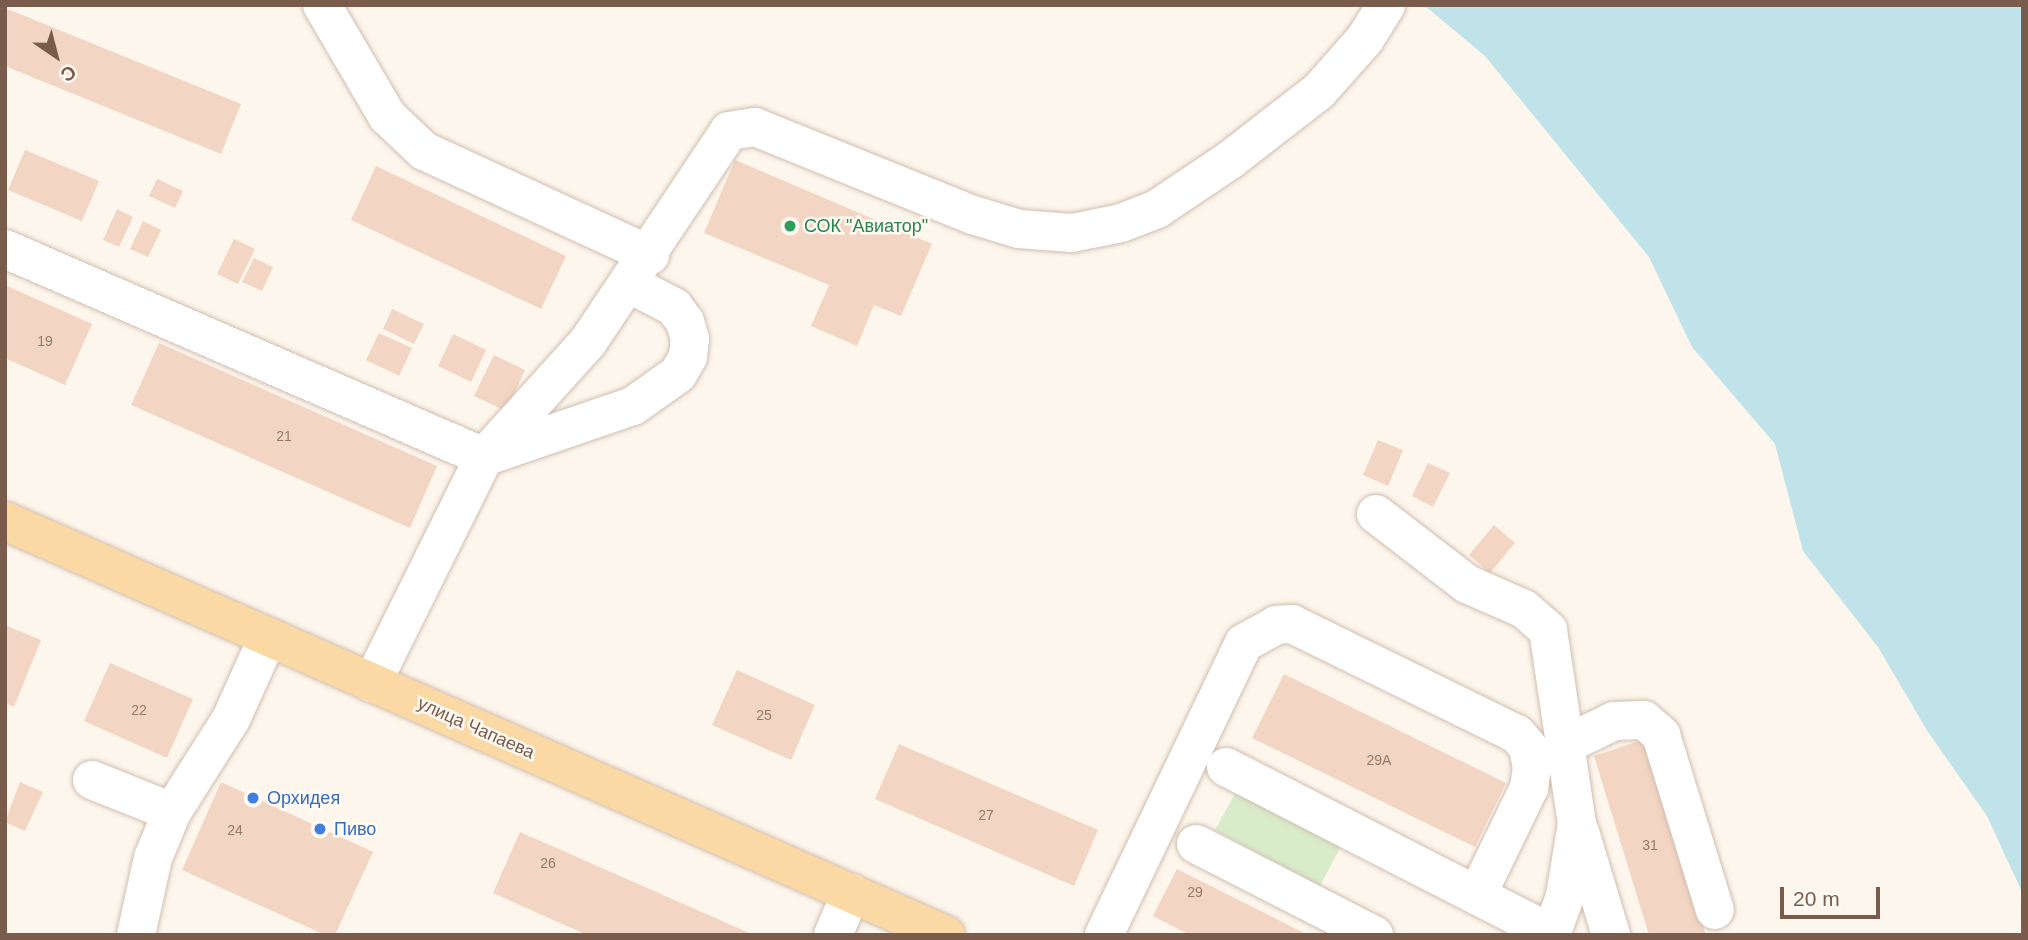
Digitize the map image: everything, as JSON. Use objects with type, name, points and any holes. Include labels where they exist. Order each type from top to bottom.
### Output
[{"type":"main road","name":"улица Чапаева","points":[[5,521],[946,935]]},
{"type":"street","points":[[5,249],[484,457],[633,406],[678,374],[689,348],[685,322],[640,270],[424,151],[387,116],[322,5]]},
{"type":"street","points":[[372,683],[484,457],[587,342],[640,270],[722,141],[743,126],[755,127],[973,215],[1019,229],[1072,233],[1121,223],[1157,209],[1219,167],[1319,91],[1365,39],[1386,5]]},
{"type":"street","points":[[1376,514],[1467,584],[1540,620],[1548,630],[1577,823],[1611,935]]},
{"type":"street","points":[[1104,935],[1244,643],[1276,625],[1304,630],[1517,734],[1528,747],[1532,767],[1529,788],[1477,895]]},
{"type":"street","points":[[136,935],[153,858],[172,812],[231,719],[268,637]]},
{"type":"street","points":[[1567,744],[1614,721],[1644,720],[1661,735],[1715,910]]},
{"type":"street","points":[[1226,767],[1551,934],[1565,896],[1577,823]]},
{"type":"street","points":[[92,780],[172,812]]},
{"type":"street","points":[[1196,844],[1374,935]]},
{"type":"street","points":[[833,935],[851,893]]},
{"type":"green space","points":[[1237,790],[1341,846],[1320,886],[1215,830]]},
{"type":"water","points":[[1424,5],[2023,5],[2023,894],[1987,816],[1928,732],[1878,647],[1803,551],[1775,444],[1692,347],[1649,257],[1485,56]]},
{"type":"building","points":[[5,8],[241,104],[221,154],[5,66]]},
{"type":"building","points":[[25,150],[99,181],[82,221],[8,190]]},
{"type":"building","name":"СОК \"Авиатор\"","points":[[735,160],[932,244],[901,316],[874,305],[857,346],[811,326],[829,285],[704,233]]},
{"type":"building","points":[[376,166],[566,256],[541,309],[351,220]]},
{"type":"building","points":[[157,179],[183,191],[175,208],[149,196]]},
{"type":"building","points":[[117,209],[133,217],[119,247],[103,240]]},
{"type":"building","points":[[143,221],[161,230],[148,257],[130,249]]},
{"type":"building","points":[[234,239],[255,249],[238,284],[217,274]]},
{"type":"building","points":[[254,258],[273,267],[262,291],[242,282]]},
{"type":"building","points":[[5,285],[92,324],[65,385],[5,358]]},
{"type":"building","points":[[392,309],[424,324],[414,344],[383,329]]},
{"type":"building","points":[[379,333],[412,348],[399,376],[366,360]]},
{"type":"building","points":[[453,334],[486,350],[471,382],[438,366]]},
{"type":"building","points":[[159,343],[437,466],[410,528],[131,405]]},
{"type":"building","points":[[494,355],[525,370],[506,411],[474,396]]},
{"type":"building","points":[[1378,440],[1403,450],[1388,486],[1363,475]]},
{"type":"building","points":[[1428,463],[1450,473],[1433,507],[1412,496]]},
{"type":"building","points":[[1494,525],[1515,543],[1490,573],[1469,555]]},
{"type":"building","points":[[5,625],[41,640],[14,707],[5,703]]},
{"type":"building","points":[[110,663],[193,699],[167,758],[84,721]]},
{"type":"building","points":[[737,670],[815,705],[791,760],[712,725]]},
{"type":"building","points":[[1284,674],[1506,783],[1475,847],[1252,738]]},
{"type":"building","points":[[1645,739],[1706,935],[1649,935],[1594,756]]},
{"type":"building","points":[[899,744],[1098,830],[1074,886],[875,799]]},
{"type":"building","points":[[20,782],[43,792],[25,831],[5,822]]},
{"type":"building","points":[[221,782],[373,852],[335,935],[325,935],[182,870]]},
{"type":"building","points":[[520,832],[754,935],[587,935],[493,893]]},
{"type":"building","points":[[1177,869],[1308,935],[1190,935],[1153,916]]},
{"type":"place","name":"СОК \"Авиатор\"","points":[[790,226]]},
{"type":"place","name":"Орхидея","points":[[253,798]]},
{"type":"place","name":"Пиво","points":[[320,829]]}]
